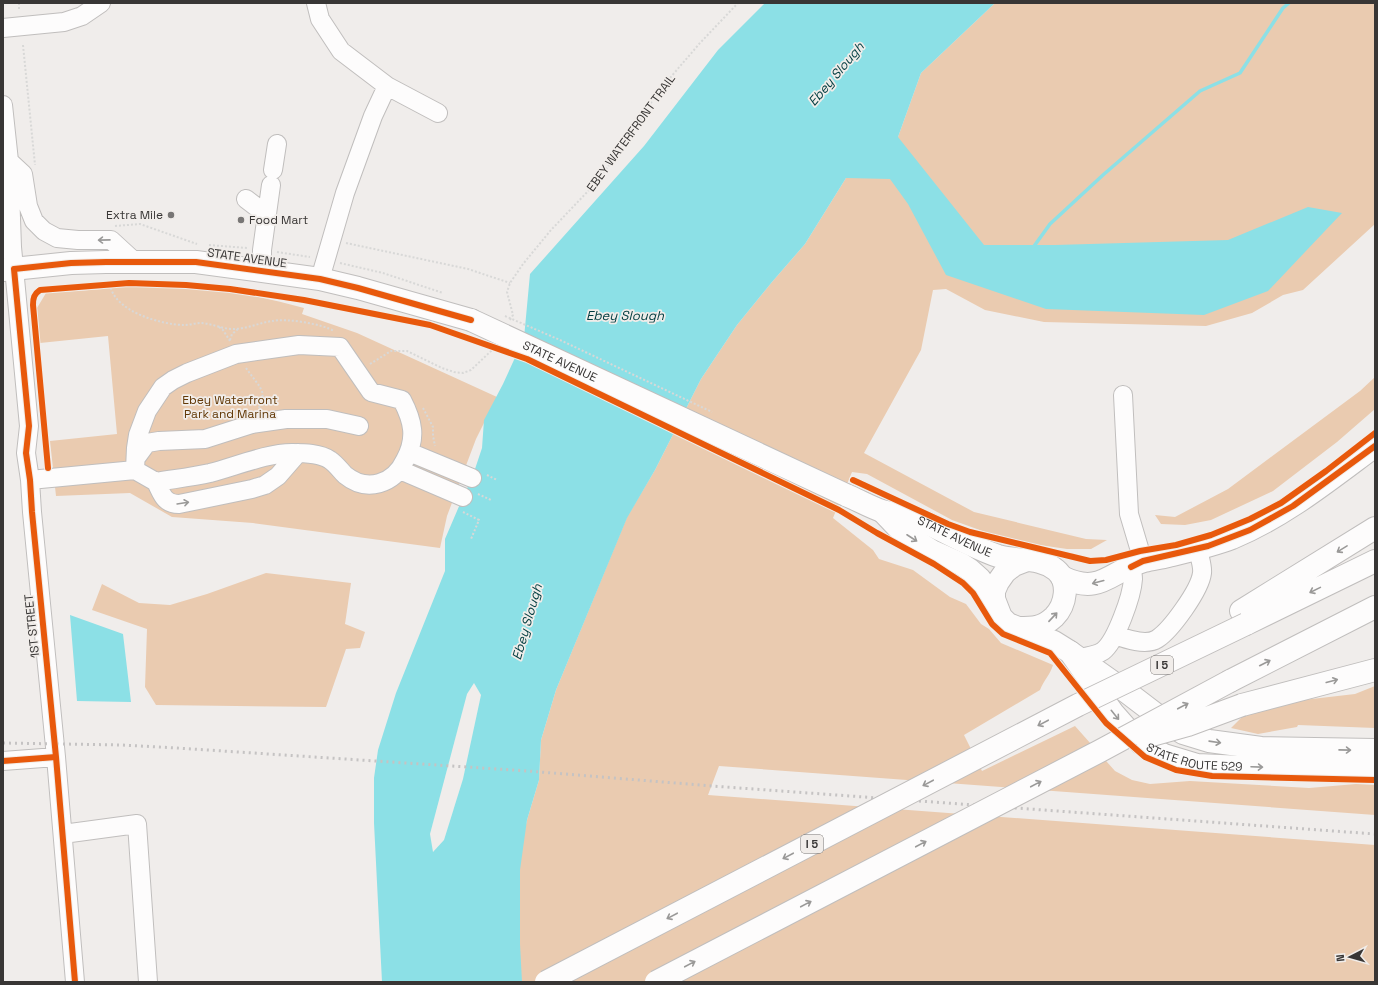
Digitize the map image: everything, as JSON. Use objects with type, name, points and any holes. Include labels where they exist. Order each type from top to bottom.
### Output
[{"type":"main road","name":"STATE AVENUE","points":[[9,269],[71,263],[262,260],[323,270],[365,290],[472,320],[883,512],[909,516],[998,556],[1027,560]]},
{"type":"main road","points":[[1062,577],[1065,592],[1061,605],[1057,614],[1042,626],[1018,628],[1008,624],[1001,617],[994,599],[994,591],[998,582],[1005,572],[1027,560],[1035,560],[1045,563],[1056,570],[1062,577],[1074,583],[1085,585],[1095,584],[1137,564],[1198,549],[1231,538],[1280,514],[1308,496],[1375,446]]},
{"type":"main road","name":"STATE AVENUE","points":[[883,512],[902,532],[932,551],[961,564],[970,570],[980,579],[994,599]]},
{"type":"main road","points":[[1243,618],[1375,528]]},
{"type":"main road","points":[[1243,618],[1375,561]]},
{"type":"main road","points":[[656,982],[1100,751],[1230,681],[1375,607]]},
{"type":"main road","name":"I 5","points":[[546,982],[1243,618]]},
{"type":"main road","name":"STATE ROUTE 529","points":[[1018,628],[1054,642],[1074,655],[1092,684],[1128,730],[1141,743],[1164,755],[1197,765],[1316,770],[1375,770]]},
{"type":"main road","points":[[1074,655],[1183,733],[1209,742],[1261,748],[1375,750]]},
{"type":"main road","points":[[1100,751],[1188,725],[1242,705],[1375,670]]},
{"type":"street","points":[[3,28],[64,22],[82,16],[101,3]]},
{"type":"street","points":[[316,3],[320,19],[341,51],[387,86],[438,113]]},
{"type":"street","points":[[323,270],[345,193],[373,116],[387,86]]},
{"type":"street","name":"1ST STREET","points":[[3,105],[8,161],[12,247],[9,269],[29,426],[26,453],[30,480],[32,520],[56,757],[75,982]]},
{"type":"street","points":[[262,260],[277,144]]},
{"type":"street","points":[[8,161],[23,174],[28,206],[34,221],[44,231],[57,238],[78,240],[111,240],[134,262]]},
{"type":"street","points":[[246,199],[267,215]]},
{"type":"street","points":[[156,482],[208,473],[280,454],[298,453],[320,455],[330,460],[346,475],[357,482],[378,484],[389,480],[400,470],[409,452],[413,439],[412,425],[408,412],[402,400],[371,392],[340,347],[299,345],[236,354],[194,370],[163,387],[147,411],[138,434],[136,464],[156,482],[167,501],[171,504],[179,504],[266,485],[278,476],[298,453]]},
{"type":"street","points":[[1074,655],[1103,652],[1115,635],[1122,620],[1137,564],[1129,514],[1123,395]]},
{"type":"street","points":[[136,464],[147,443],[205,439],[252,424],[286,419],[327,419],[359,426]]},
{"type":"street","points":[[409,452],[472,478]]},
{"type":"street","points":[[30,480],[136,464]]},
{"type":"street","points":[[400,470],[462,504]]},
{"type":"street","points":[[1115,635],[1140,642],[1156,640],[1181,616],[1199,584],[1203,572],[1198,549]]},
{"type":"street","points":[[3,760],[56,757]]},
{"type":"street","points":[[63,834],[137,824],[148,982]]},
{"type":"path","points":[[19,3],[20,9]]},
{"type":"path","points":[[23,45],[36,169]]},
{"type":"path","points":[[111,226],[140,224],[198,244]]},
{"type":"path","points":[[341,242],[468,269],[510,283],[507,292],[513,315],[509,321]]},
{"type":"path","points":[[205,245],[262,260],[323,270],[383,273],[447,295]]},
{"type":"path","points":[[110,284],[110,290],[116,300],[128,309],[168,323],[185,325],[200,323],[217,325],[223,330],[230,340]]},
{"type":"path","points":[[503,315],[560,340],[718,415]]},
{"type":"path","points":[[230,343],[232,334],[239,328]]},
{"type":"path","points":[[368,366],[391,351],[407,351],[442,368],[463,373],[471,370],[491,351],[495,345]]},
{"type":"path","points":[[254,379],[263,394],[258,412]]},
{"type":"path","points":[[462,504],[479,520],[471,539]]},
{"type":"green space","points":[[995,3],[1375,3],[1375,224],[1303,290],[1283,295],[1252,313],[1206,326],[1044,322],[985,310],[946,289],[933,290],[921,350],[864,453],[974,512],[1086,539],[1107,540],[1091,549],[1067,549],[1026,543],[988,533],[952,520],[867,474],[852,472],[833,518],[873,550],[879,559],[913,570],[950,597],[966,604],[981,624],[989,629],[1001,643],[1053,665],[1040,690],[964,735],[982,771],[1075,726],[1115,771],[1132,780],[1150,784],[1190,781],[1309,788],[1356,784],[1375,785],[1375,815],[719,766],[708,795],[1375,845],[1375,982],[510,982],[510,897],[527,820],[539,780],[541,740],[556,690],[627,517],[655,470],[701,379],[737,325],[805,244],[846,178],[898,137],[921,73]]},
{"type":"green space","name":"Ebey Waterfront Park and Marina","points":[[103,282],[154,283],[229,291],[304,308],[302,314],[357,333],[497,397],[476,439],[447,516],[440,548],[253,523],[172,517],[130,493],[56,496],[50,441],[117,434],[108,336],[40,343],[37,308],[46,293],[103,289]]},
{"type":"green space","points":[[1375,377],[1375,409],[1337,442],[1273,491],[1211,520],[1185,525],[1161,524],[1155,515],[1175,517],[1228,489],[1360,391]]},
{"type":"green space","points":[[266,573],[351,583],[345,624],[365,632],[360,648],[346,649],[326,707],[156,705],[145,687],[147,629],[92,610],[102,584],[139,603],[170,605],[207,594]]},
{"type":"green space","points":[[1375,686],[1375,728],[1298,725],[1297,727],[1258,734],[1231,728],[1245,714],[1303,700],[1355,694]]},
{"type":"water","name":"Ebey Slough","points":[[765,3],[995,3],[921,73],[898,137],[984,245],[1055,245],[1228,240],[1308,207],[1342,213],[1268,291],[1204,315],[1046,309],[946,275],[908,204],[890,179],[846,178],[805,244],[737,325],[701,379],[655,470],[627,518],[556,690],[541,740],[539,780],[527,820],[520,870],[520,944],[522,982],[382,982],[374,823],[374,778],[378,750],[396,693],[445,571],[445,539],[472,478],[482,448],[484,420],[503,384],[524,338],[530,274],[644,146],[718,50]]},
{"type":"water","points":[[70,615],[123,634],[131,702],[77,701]]},
{"type":"pier","points":[[474,683],[481,695],[463,779],[444,840],[433,852],[430,834],[467,694]]},
{"type":"waterway","points":[[1032,249],[1050,224],[1103,175],[1200,91],[1240,73],[1283,8],[1289,3]]},
{"type":"railway","points":[[3,743],[122,745],[528,771],[712,786],[1375,834]]},
{"type":"cycle path","points":[[75,982],[56,757],[30,480],[26,453],[29,426],[14,269],[71,263],[196,262],[320,279],[358,288],[471,320]]},
{"type":"cycle path","points":[[48,468],[33,305],[34,296],[40,290],[129,283],[186,285],[230,289],[304,300],[430,325],[527,359],[839,510],[877,533],[934,564],[963,583],[973,593],[992,624],[1003,634],[1050,653],[1106,723],[1145,757],[1176,770],[1212,776],[1375,780]]},
{"type":"cycle path","points":[[853,480],[948,524],[970,532],[1090,561],[1106,560],[1140,551],[1176,545],[1211,535],[1250,519],[1281,503],[1326,471],[1375,433]]},
{"type":"cycle path","points":[[1131,567],[1143,561],[1208,546],[1250,530],[1293,506],[1375,446]]},
{"type":"cycle path","points":[[3,761],[56,757]]},
{"type":"place","name":"Extra Mile","points":[[171,215]]},
{"type":"place","name":"Food Mart","points":[[241,220]]}]
